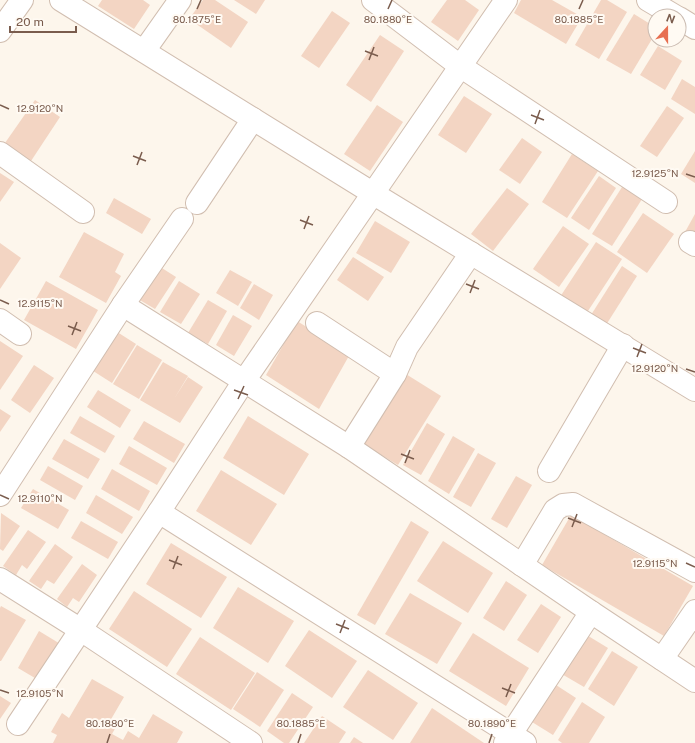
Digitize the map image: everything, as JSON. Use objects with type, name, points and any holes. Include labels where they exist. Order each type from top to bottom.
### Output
[{"type":"street","points":[[0,31],[22,0]]},
{"type":"street","points":[[61,0],[374,194],[695,390]]},
{"type":"street","points":[[144,52],[180,0]]},
{"type":"street","points":[[373,0],[460,66],[666,202]]},
{"type":"street","points":[[18,724],[244,381],[506,0]]},
{"type":"street","points":[[648,0],[662,8]]},
{"type":"street","points":[[197,203],[254,119]]},
{"type":"street","points":[[0,153],[83,212]]},
{"type":"street","points":[[0,496],[123,305],[182,219]]},
{"type":"street","points":[[349,447],[395,374],[407,347],[471,253]]},
{"type":"street","points":[[123,305],[349,447],[590,612],[695,681]]},
{"type":"street","points":[[0,320],[20,334]]},
{"type":"street","points":[[317,323],[395,374]]},
{"type":"street","points":[[549,471],[622,346]]},
{"type":"street","points":[[522,566],[555,510],[563,505],[573,504],[695,571]]},
{"type":"street","points":[[159,512],[513,740],[590,612]]},
{"type":"street","points":[[0,579],[81,630],[251,743]]},
{"type":"street","points":[[662,659],[695,611]]},
{"type":"building","points":[[102,0],[143,0],[150,5],[134,29],[98,6]]},
{"type":"building","points":[[203,0],[215,0],[248,22],[231,48],[189,19]]},
{"type":"building","points":[[234,0],[265,0],[256,14]]},
{"type":"building","points":[[447,0],[465,0],[479,10],[458,41],[431,22]]},
{"type":"building","points":[[521,0],[552,0],[582,17],[566,44],[514,13]]},
{"type":"building","points":[[601,0],[607,0],[627,12],[599,59],[575,45]]},
{"type":"building","points":[[332,11],[350,23],[319,68],[301,56]]},
{"type":"building","points":[[634,14],[647,22],[647,47],[631,74],[606,60]]},
{"type":"building","points":[[380,35],[404,51],[371,102],[346,85]]},
{"type":"building","points":[[657,48],[661,48],[682,61],[665,90],[640,75]]},
{"type":"building","points":[[682,79],[695,87],[695,114],[671,99]]},
{"type":"building","points":[[464,96],[492,114],[466,153],[438,135]]},
{"type":"building","points":[[35,100],[60,117],[31,161],[5,143]]},
{"type":"building","points":[[377,105],[403,122],[370,171],[344,154]]},
{"type":"building","points":[[667,106],[684,118],[657,157],[640,146]]},
{"type":"building","points":[[522,138],[542,152],[520,184],[499,170]]},
{"type":"building","points":[[695,151],[695,183],[681,174]]},
{"type":"building","points":[[572,154],[598,171],[567,218],[542,202]]},
{"type":"building","points":[[0,173],[14,182],[0,202]]},
{"type":"building","points":[[599,176],[616,188],[589,230],[571,218]]},
{"type":"building","points":[[624,184],[644,196],[612,246],[592,234]]},
{"type":"building","points":[[507,188],[529,204],[493,251],[471,234]]},
{"type":"building","points":[[114,198],[151,219],[142,234],[106,213]]},
{"type":"building","points":[[643,213],[674,234],[647,273],[617,252]]},
{"type":"building","points":[[695,214],[695,237],[685,232]]},
{"type":"building","points":[[375,221],[410,242],[391,273],[356,253]]},
{"type":"building","points":[[563,226],[589,244],[559,287],[533,269]]},
{"type":"building","points":[[84,232],[124,254],[115,272],[121,276],[106,303],[59,277]]},
{"type":"building","points":[[596,242],[622,259],[586,314],[560,297]]},
{"type":"building","points":[[0,243],[21,258],[0,289]]},
{"type":"building","points":[[353,257],[384,277],[368,301],[337,280]]},
{"type":"building","points":[[154,263],[176,277],[155,309],[133,296]]},
{"type":"building","points":[[622,266],[637,276],[606,325],[591,315]]},
{"type":"building","points":[[230,270],[252,282],[238,306],[216,293]]},
{"type":"building","points":[[46,281],[98,310],[76,349],[24,320]]},
{"type":"building","points":[[179,281],[200,294],[181,324],[160,312]]},
{"type":"building","points":[[254,284],[273,295],[259,320],[240,308]]},
{"type":"building","points":[[208,300],[227,311],[208,344],[188,333]]},
{"type":"building","points":[[233,315],[252,326],[234,356],[216,345]]},
{"type":"building","points":[[297,321],[350,354],[319,409],[266,375]]},
{"type":"building","points":[[114,330],[136,344],[112,383],[90,369]]},
{"type":"building","points":[[0,341],[23,356],[0,390]]},
{"type":"building","points":[[137,345],[162,360],[139,399],[113,384]]},
{"type":"building","points":[[163,362],[188,376],[174,399],[188,377],[203,387],[180,423],[140,400]]},
{"type":"building","points":[[34,365],[54,378],[30,413],[11,400]]},
{"type":"building","points":[[401,371],[441,396],[398,465],[358,441]]},
{"type":"building","points":[[98,390],[131,410],[120,428],[87,407]]},
{"type":"building","points":[[0,409],[11,416],[0,432]]},
{"type":"building","points":[[80,416],[115,436],[105,453],[70,433]]},
{"type":"building","points":[[248,416],[309,454],[284,495],[223,458]]},
{"type":"building","points":[[144,421],[185,444],[174,463],[133,439]]},
{"type":"building","points":[[427,423],[445,434],[421,475],[403,465]]},
{"type":"building","points":[[453,436],[475,449],[449,494],[428,481]]},
{"type":"building","points":[[64,439],[100,459],[88,479],[52,459]]},
{"type":"building","points":[[129,446],[167,468],[157,485],[119,464]]},
{"type":"building","points":[[478,453],[496,463],[471,507],[453,497]]},
{"type":"building","points":[[48,466],[83,486],[75,500],[40,480]]},
{"type":"building","points":[[112,469],[150,491],[139,511],[101,489]]},
{"type":"building","points":[[221,470],[277,504],[251,545],[196,511]]},
{"type":"building","points":[[516,476],[532,485],[507,528],[491,519]]},
{"type":"building","points":[[33,489],[69,510],[58,529],[21,508]]},
{"type":"building","points":[[96,495],[133,517],[122,534],[86,513]]},
{"type":"building","points":[[1,513],[20,526],[3,551],[0,549]]},
{"type":"building","points":[[571,515],[693,586],[664,636],[542,565]]},
{"type":"building","points":[[81,521],[118,542],[108,559],[71,538]]},
{"type":"building","points":[[411,521],[429,532],[375,625],[357,615]]},
{"type":"building","points":[[28,530],[46,542],[27,569],[22,565],[16,575],[3,566]]},
{"type":"building","points":[[443,541],[493,573],[468,613],[417,581]]},
{"type":"building","points":[[171,543],[227,577],[201,618],[146,584]]},
{"type":"building","points":[[55,544],[73,557],[54,584],[47,580],[41,589],[29,581]]},
{"type":"building","points":[[82,564],[97,575],[79,602],[73,598],[67,607],[57,599]]},
{"type":"building","points":[[506,581],[527,595],[504,631],[483,618]]},
{"type":"building","points":[[238,587],[294,621],[268,663],[213,628]]},
{"type":"building","points":[[134,591],[192,629],[167,667],[109,629]]},
{"type":"building","points":[[410,593],[462,623],[437,664],[385,634]]},
{"type":"building","points":[[541,604],[561,617],[538,653],[517,640]]},
{"type":"building","points":[[1,606],[26,620],[0,661],[0,608]]},
{"type":"building","points":[[309,630],[357,661],[332,698],[285,666]]},
{"type":"building","points":[[39,631],[62,645],[40,681],[18,668]]},
{"type":"building","points":[[473,633],[529,668],[506,706],[449,671]]},
{"type":"building","points":[[585,634],[608,648],[584,687],[560,673]]},
{"type":"building","points":[[200,637],[255,673],[231,710],[176,674]]},
{"type":"building","points":[[612,651],[638,667],[614,706],[588,689]]},
{"type":"building","points":[[368,670],[418,703],[393,740],[343,707]]},
{"type":"building","points":[[257,672],[284,690],[260,727],[233,709]]},
{"type":"building","points":[[92,679],[124,697],[110,721],[117,725],[112,734],[123,740],[128,731],[139,738],[153,714],[183,732],[177,743],[53,743],[57,735],[51,732],[62,713],[69,718]]},
{"type":"building","points":[[556,685],[576,698],[553,735],[532,722]]},
{"type":"building","points":[[292,693],[313,707],[289,743],[284,743],[267,731]]},
{"type":"building","points":[[0,696],[11,703],[0,719]]},
{"type":"building","points":[[582,702],[605,717],[589,743],[562,743],[558,740]]},
{"type":"building","points":[[432,708],[484,743],[410,743]]},
{"type":"building","points":[[322,716],[346,732],[339,743],[304,743]]},
{"type":"building","points":[[354,737],[363,743],[350,743]]}]
